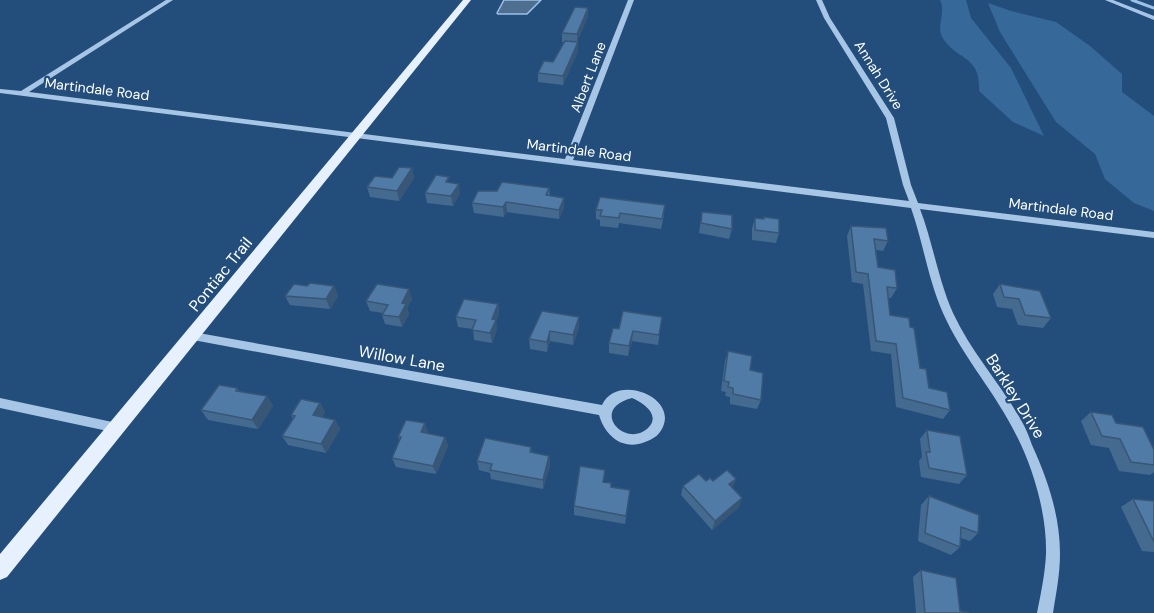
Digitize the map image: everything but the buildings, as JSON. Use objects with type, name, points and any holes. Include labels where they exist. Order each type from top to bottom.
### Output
[{"type":"main road","name":"Pontiac Trail","points":[[0,570],[466,0]]},
{"type":"street","points":[[23,93],[170,0]]},
{"type":"street","name":"Albert Lane","points":[[568,162],[631,0]]},
{"type":"street","name":"Annah Drive","points":[[819,0],[890,118],[914,205]]},
{"type":"street","points":[[1108,0],[1154,18]]},
{"type":"street","name":"Martindale Road","points":[[0,91],[1154,234]]},
{"type":"street","name":"Barkley Drive","points":[[914,205],[948,313],[965,346],[1017,424],[1040,477],[1050,516],[1053,552],[1045,613]]},
{"type":"street","name":"Willow Lane","points":[[193,336],[605,411]]},
{"type":"street","points":[[632,393],[652,402],[659,414],[659,421],[657,427],[646,436],[631,440],[616,435],[610,430],[604,418],[605,411],[611,400],[632,393]]},
{"type":"street","points":[[0,403],[117,428]]},
{"type":"shaded area","points":[[504,0],[541,0],[527,14],[498,14]]},
{"type":"shaded area","points":[[940,0],[966,0],[971,18],[1011,68],[1044,136],[1013,122],[979,91],[979,80],[973,65],[950,47],[941,35],[942,5]]},
{"type":"shaded area","points":[[988,3],[1056,22],[1090,46],[1122,74],[1122,92],[1154,116],[1154,211],[1134,203],[1105,179],[1095,154],[1056,122],[1000,32]]},
{"type":"waterway","points":[[1132,0],[1154,8]]}]
